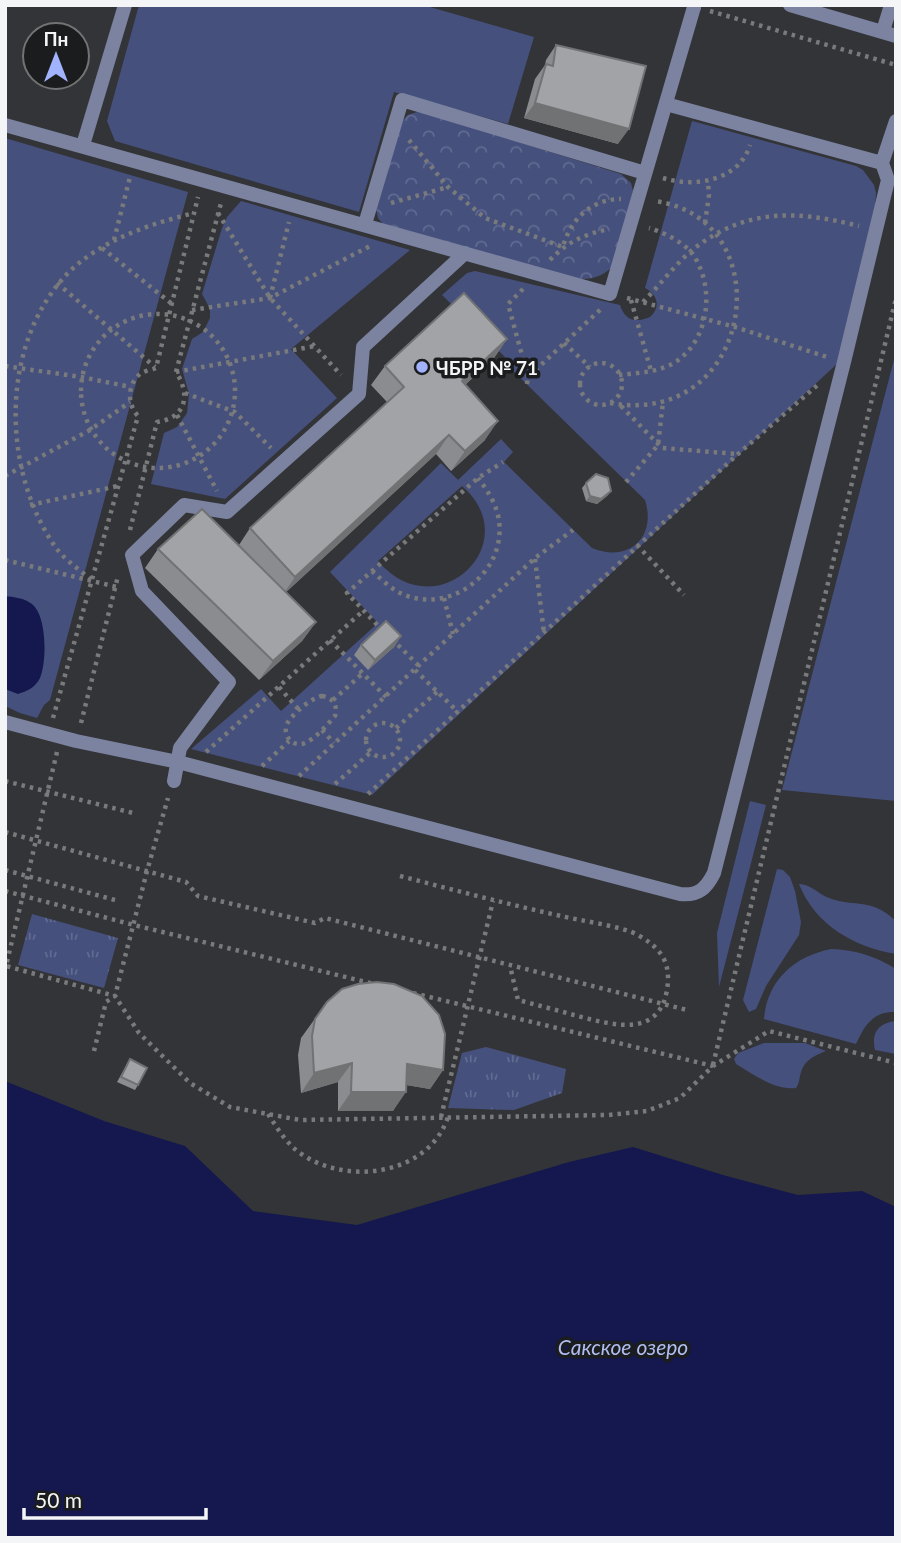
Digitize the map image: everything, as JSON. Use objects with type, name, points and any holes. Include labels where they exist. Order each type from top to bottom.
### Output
[{"type":"street","points":[[83,145],[125,5]]},
{"type":"street","points":[[790,5],[889,34],[891,5]]},
{"type":"street","points":[[5,125],[613,294],[630,225],[694,6]]},
{"type":"street","points":[[365,224],[402,100],[645,173]]},
{"type":"street","points":[[666,103],[882,163]]},
{"type":"street","points":[[5,722],[48,735],[178,762],[680,894],[691,895],[702,891],[714,873],[844,362],[888,180],[882,163],[896,121]]},
{"type":"street","points":[[174,781],[180,748],[229,682],[142,592],[132,555],[184,505],[227,512],[359,394],[363,347],[465,253]]},
{"type":"path","points":[[694,6],[896,65]]},
{"type":"path","points":[[395,124],[448,187],[485,218],[563,247],[571,224],[594,205],[615,199],[659,201],[683,209],[717,234],[735,274],[738,299],[735,327],[724,352],[709,373],[687,392],[663,402],[643,405],[596,405],[584,397],[580,384],[590,366],[603,364],[615,369],[619,375],[621,388],[610,403]]},
{"type":"path","points":[[645,173],[670,180],[708,182],[740,163],[748,151],[754,128]]},
{"type":"path","points":[[114,241],[134,159]]},
{"type":"path","points":[[156,368],[203,179]]},
{"type":"path","points":[[705,223],[708,182]]},
{"type":"path","points":[[129,533],[157,422],[177,415],[183,405],[185,393],[176,372],[226,185]]},
{"type":"path","points":[[369,208],[448,187]]},
{"type":"path","points":[[270,298],[294,204]]},
{"type":"path","points":[[91,580],[57,550],[30,505],[17,469],[10,417],[15,367],[40,307],[72,268],[136,230],[194,213]]},
{"type":"path","points":[[218,213],[270,298],[359,394]]},
{"type":"path","points":[[643,302],[691,252],[717,234],[757,217],[781,214],[827,218],[877,230]]},
{"type":"path","points":[[619,375],[651,371],[677,361],[695,342],[705,319],[706,293],[701,271],[691,252],[673,238],[652,228],[630,225]]},
{"type":"path","points":[[192,310],[270,298],[395,233]]},
{"type":"path","points":[[102,248],[172,304]]},
{"type":"path","points":[[57,283],[156,368]]},
{"type":"path","points":[[527,384],[528,377],[613,294],[735,327],[844,362]]},
{"type":"path","points":[[713,1066],[896,298]]},
{"type":"path","points":[[631,300],[651,371]]},
{"type":"path","points":[[169,315],[188,321],[215,339],[232,361],[236,378],[235,412],[227,427],[213,443],[199,453],[168,465],[147,467],[126,462],[99,443],[83,413],[79,393],[88,357],[111,330],[129,320],[169,315]]},
{"type":"path","points":[[564,343],[590,366]]},
{"type":"path","points":[[176,372],[315,346]]},
{"type":"path","points":[[370,794],[638,545],[844,362]]},
{"type":"path","points":[[5,366],[131,387]]},
{"type":"path","points":[[48,735],[138,416],[130,402],[131,387],[141,373],[156,368]]},
{"type":"path","points":[[185,393],[235,412],[285,461]]},
{"type":"path","points":[[5,476],[90,430],[130,402]]},
{"type":"path","points":[[626,482],[658,445],[663,402]]},
{"type":"path","points":[[621,405],[662,448],[738,454]]},
{"type":"path","points":[[177,415],[199,453],[227,512]]},
{"type":"path","points":[[458,712],[346,593],[478,478],[503,462]]},
{"type":"path","points":[[372,571],[402,594],[426,600],[450,597],[471,587],[485,574],[494,558],[499,540],[495,503],[478,478]]},
{"type":"path","points":[[30,505],[118,486]]},
{"type":"path","points":[[299,776],[535,558],[573,530]]},
{"type":"path","points":[[638,545],[684,596]]},
{"type":"path","points":[[535,558],[544,633]]},
{"type":"path","points":[[5,561],[142,592]]},
{"type":"path","points":[[76,741],[119,573]]},
{"type":"path","points":[[444,597],[454,634]]},
{"type":"path","points":[[206,753],[363,611]]},
{"type":"path","points":[[330,640],[386,697]]},
{"type":"path","points":[[333,701],[362,674]]},
{"type":"path","points":[[279,687],[300,710]]},
{"type":"path","points":[[396,728],[437,692]]},
{"type":"path","points":[[316,697],[327,697],[333,701],[336,705],[335,716],[322,730],[307,742],[295,744],[289,741],[286,728],[288,722],[300,710],[316,697]]},
{"type":"path","points":[[382,723],[396,728],[401,739],[400,746],[393,755],[381,757],[371,752],[366,737],[372,727],[382,723]]},
{"type":"path","points":[[322,730],[334,743]]},
{"type":"path","points":[[261,766],[289,741]]},
{"type":"path","points":[[334,785],[371,752]]},
{"type":"path","points":[[57,754],[7,950],[6,966],[115,996],[139,1033],[190,1083],[230,1107],[300,1120],[608,1115],[647,1111],[680,1098],[713,1066],[769,1031],[896,1063]]},
{"type":"path","points":[[5,781],[133,813]]},
{"type":"path","points":[[93,1051],[106,1002],[115,996],[174,781]]},
{"type":"path","points":[[5,832],[186,882],[198,896],[315,923],[325,918],[687,1010]]},
{"type":"path","points":[[5,870],[115,900]]},
{"type":"path","points":[[400,876],[493,901],[635,933],[656,946],[667,962],[668,982],[663,1004],[649,1021],[629,1027],[610,1025],[518,1000],[510,965]]},
{"type":"path","points":[[5,891],[375,984]]},
{"type":"path","points":[[441,1117],[493,901]]},
{"type":"path","points":[[402,990],[713,1066]]},
{"type":"path","points":[[268,1114],[289,1144],[304,1156],[342,1169],[369,1171],[392,1169],[411,1161],[437,1141],[448,1117]]},
{"type":"green space","points":[[139,5],[423,5],[534,37],[508,124],[394,92],[359,212],[115,141],[107,121]]},
{"type":"green space","points":[[417,112],[621,174],[631,183],[633,191],[613,266],[598,276],[580,279],[383,224],[378,218],[376,208],[401,122],[408,115]]},
{"type":"green space","points":[[692,121],[856,166],[863,170],[874,185],[874,224],[839,362],[372,795],[191,749],[261,689],[281,711],[378,623],[330,572],[441,463],[458,480],[501,439],[513,452],[504,462],[592,548],[617,552],[636,544],[647,526],[645,500],[505,363],[508,360],[442,295],[467,273],[475,271],[620,305],[628,317],[640,320],[650,317],[657,305],[653,294],[645,288]],"holes":[[[462,486],[480,508],[485,531],[480,553],[466,571],[447,583],[425,586],[401,580],[378,561]]]},
{"type":"green space","points":[[5,138],[188,192],[50,700],[37,718],[5,706]]},
{"type":"green space","points":[[241,201],[410,250],[291,349],[337,398],[225,499],[151,484],[164,433],[177,427],[187,413],[189,394],[182,369],[192,339],[203,332],[210,318],[210,309],[202,294],[222,228],[227,217]]},
{"type":"green space","points":[[896,352],[896,801],[782,790]]},
{"type":"green space","points":[[750,801],[766,805],[719,987],[717,933]]},
{"type":"green space","points":[[777,869],[783,870],[790,877],[795,891],[801,922],[799,935],[766,986],[756,1009],[749,1012],[743,1000]]},
{"type":"green space","points":[[799,884],[829,898],[871,906],[887,914],[896,921],[896,954],[865,946],[838,932],[815,911]]},
{"type":"green space","points":[[32,914],[118,938],[104,988],[18,965]]},
{"type":"green space","points":[[831,949],[865,954],[896,969],[896,1012],[881,1014],[871,1020],[856,1044],[764,1019],[771,993],[785,972],[806,957]]},
{"type":"green space","points":[[896,1021],[896,1054],[875,1050],[877,1030]]},
{"type":"green space","points":[[764,1043],[805,1043],[826,1051],[808,1061],[796,1088],[780,1087],[736,1064],[734,1059],[738,1053]]},
{"type":"green space","points":[[486,1047],[566,1069],[562,1093],[514,1110],[448,1108],[462,1053]]},
{"type":"water","points":[[5,596],[32,604],[41,618],[43,628],[44,650],[40,678],[33,687],[18,694],[5,689]]},
{"type":"water","name":"Сакское озеро","points":[[5,1081],[104,1121],[185,1146],[253,1211],[357,1225],[569,1162],[633,1147],[798,1195],[862,1191],[896,1207],[896,1538],[5,1538]]},
{"type":"building","points":[[556,45],[646,66],[629,129],[535,103],[546,64],[553,66]]},
{"type":"building","points":[[464,293],[507,339],[462,381],[498,421],[465,451],[449,435],[295,577],[250,528],[404,387],[385,366]]},
{"type":"building","points":[[596,474],[608,478],[611,491],[601,499],[590,496],[586,483]]},
{"type":"building","points":[[202,509],[316,622],[273,661],[158,549]]},
{"type":"building","points":[[386,621],[401,636],[375,660],[361,645]]},
{"type":"building","points":[[377,982],[394,984],[422,996],[439,1015],[445,1034],[443,1070],[407,1064],[406,1092],[351,1092],[352,1063],[314,1073],[312,1036],[315,1019],[327,1002],[342,989]]},
{"type":"building","points":[[130,1059],[147,1068],[138,1085],[121,1077]]},
{"type":"place","name":"ЧБРР № 71","points":[[422,367]]}]
